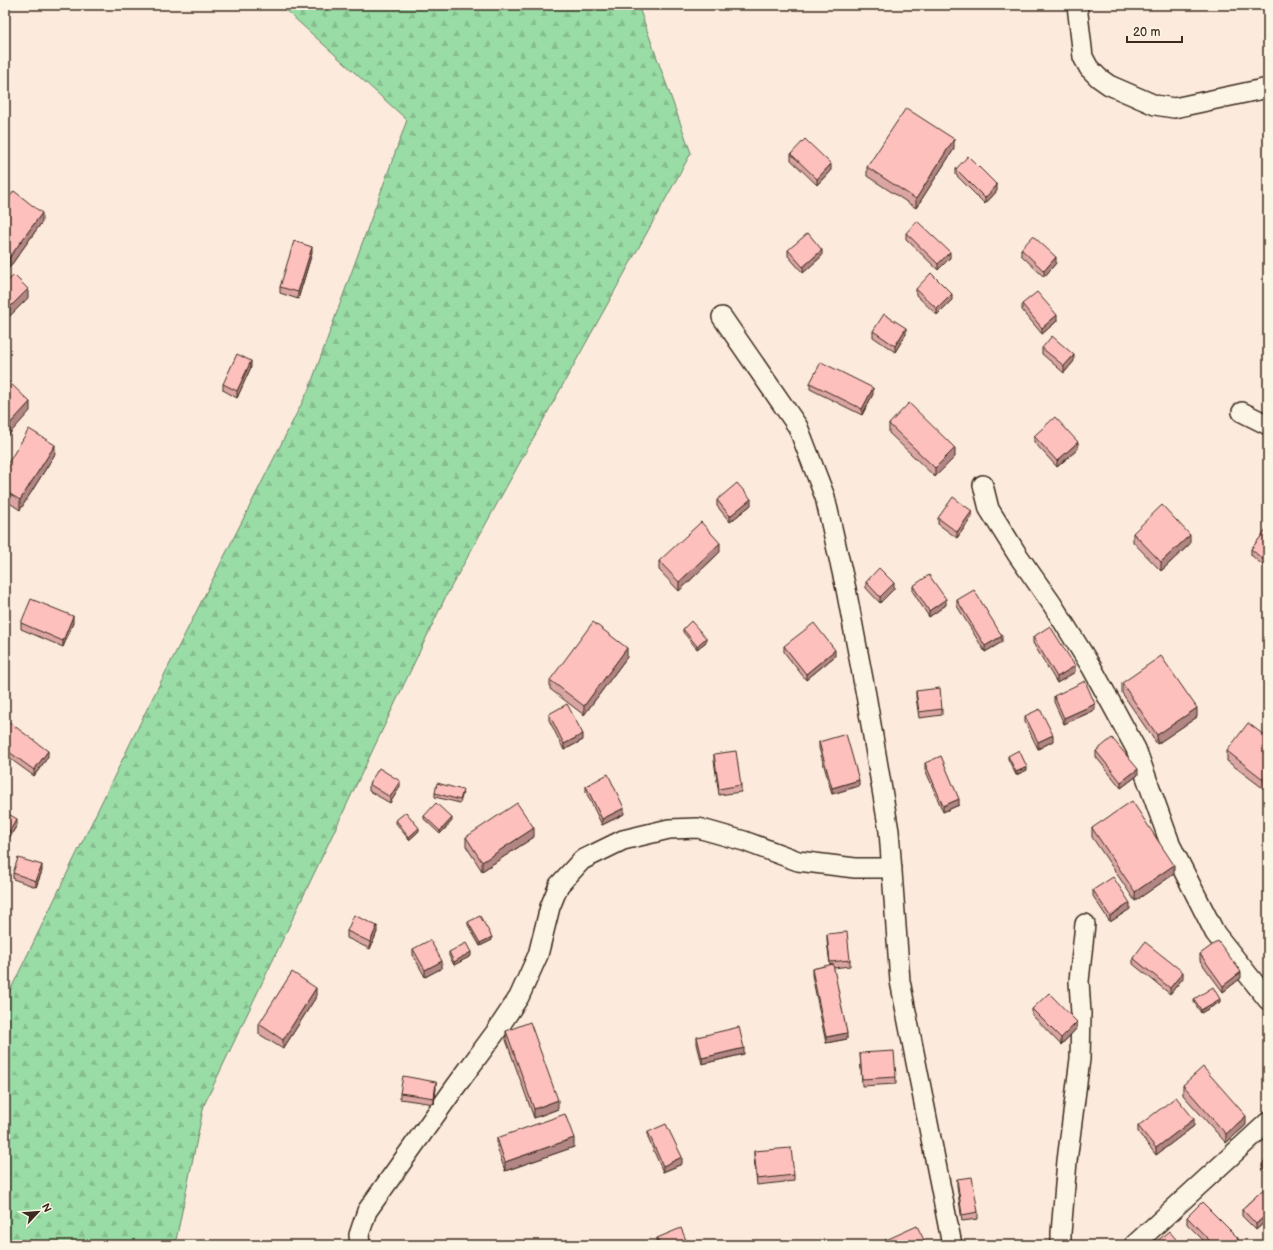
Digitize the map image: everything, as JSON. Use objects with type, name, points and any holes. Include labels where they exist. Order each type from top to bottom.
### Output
[{"type":"street","points":[[1077,5],[1082,57],[1089,68],[1098,78],[1109,85],[1155,105],[1174,108],[1268,88]]},
{"type":"street","points":[[722,316],[798,427],[826,497],[846,589],[866,695],[888,831],[900,981],[952,1245]]},
{"type":"street","points":[[1242,412],[1268,425]]},
{"type":"street","points":[[983,485],[989,509],[1017,554],[1052,604],[1092,668],[1136,749],[1171,846],[1214,933],[1268,1000]]},
{"type":"street","points":[[360,1245],[359,1235],[367,1211],[495,1034],[518,997],[538,955],[550,907],[560,885],[582,860],[622,840],[669,829],[698,828],[744,841],[798,861],[855,868],[892,868]]},
{"type":"street","points":[[1061,1245],[1067,1161],[1080,1058],[1081,1014],[1079,981],[1085,924]]},
{"type":"street","points":[[1134,1245],[1268,1122]]},
{"type":"green space","points":[[280,5],[638,5],[691,153],[446,596],[204,1105],[175,1245],[5,1245],[5,1001],[146,711],[309,389],[407,120]]},
{"type":"building","points":[[906,108],[954,139],[916,199],[867,167]]},
{"type":"building","points":[[805,139],[831,164],[817,179],[791,154]]},
{"type":"building","points":[[968,156],[997,185],[985,198],[956,169]]},
{"type":"building","points":[[14,191],[42,213],[9,258],[5,255],[5,203]]},
{"type":"building","points":[[917,221],[950,252],[938,264],[906,233]]},
{"type":"building","points":[[808,233],[822,250],[803,267],[788,250]]},
{"type":"building","points":[[1033,236],[1056,257],[1044,271],[1021,249]]},
{"type":"building","points":[[294,241],[312,247],[298,292],[280,287]]},
{"type":"building","points":[[931,273],[952,294],[937,309],[916,289]]},
{"type":"building","points":[[14,275],[28,289],[5,312],[5,284]]},
{"type":"building","points":[[1037,292],[1057,315],[1042,328],[1022,304]]},
{"type":"building","points":[[884,314],[906,328],[895,346],[873,331]]},
{"type":"building","points":[[1052,336],[1074,355],[1064,366],[1042,348]]},
{"type":"building","points":[[237,354],[251,361],[237,391],[223,384]]},
{"type":"building","points":[[821,362],[873,388],[862,409],[810,383]]},
{"type":"building","points":[[7,380],[30,402],[5,429],[5,382]]},
{"type":"building","points":[[909,403],[955,448],[935,468],[889,424]]},
{"type":"building","points":[[1055,417],[1078,442],[1057,461],[1034,436]]},
{"type":"building","points":[[29,429],[55,445],[20,500],[5,491],[5,468]]},
{"type":"building","points":[[737,483],[751,499],[730,516],[717,500]]},
{"type":"building","points":[[953,497],[972,511],[957,532],[938,518]]},
{"type":"building","points":[[1162,505],[1190,535],[1161,562],[1133,533]]},
{"type":"building","points":[[701,522],[720,543],[679,582],[659,561]]},
{"type":"building","points":[[1268,528],[1268,560],[1266,562],[1251,549]]},
{"type":"building","points":[[879,568],[894,583],[880,597],[866,582]]},
{"type":"building","points":[[929,575],[946,599],[929,611],[913,586]]},
{"type":"building","points":[[974,590],[1002,636],[985,646],[957,600]]},
{"type":"building","points":[[31,599],[73,616],[63,641],[21,623]]},
{"type":"building","points":[[691,621],[706,638],[697,646],[683,629]]},
{"type":"building","points":[[593,622],[627,648],[584,706],[550,680]]},
{"type":"building","points":[[814,623],[835,650],[806,674],[784,646]]},
{"type":"building","points":[[1050,626],[1075,666],[1057,677],[1033,637]]},
{"type":"building","points":[[1161,656],[1197,708],[1157,735],[1122,683]]},
{"type":"building","points":[[1085,681],[1095,704],[1064,718],[1054,696]]},
{"type":"building","points":[[940,688],[942,709],[919,712],[916,691]]},
{"type":"building","points":[[567,704],[583,734],[564,744],[549,714]]},
{"type":"building","points":[[1040,709],[1053,735],[1038,742],[1025,716]]},
{"type":"building","points":[[9,722],[48,751],[34,770],[5,749],[5,729]]},
{"type":"building","points":[[1248,723],[1268,738],[1268,783],[1227,751]]},
{"type":"building","points":[[846,734],[859,780],[832,788],[819,742]]},
{"type":"building","points":[[1112,738],[1138,769],[1121,782],[1096,751]]},
{"type":"building","points":[[1019,750],[1027,767],[1016,772],[1008,756]]},
{"type":"building","points":[[736,751],[741,785],[719,789],[714,754]]},
{"type":"building","points":[[941,756],[959,799],[943,806],[925,763]]},
{"type":"building","points":[[379,768],[400,781],[390,797],[369,784]]},
{"type":"building","points":[[608,774],[624,808],[602,819],[586,786]]},
{"type":"building","points":[[437,783],[463,790],[460,800],[435,793]]},
{"type":"building","points":[[1132,801],[1174,865],[1135,892],[1092,828]]},
{"type":"building","points":[[436,803],[452,818],[440,831],[424,816]]},
{"type":"building","points":[[517,803],[534,828],[482,862],[466,837]]},
{"type":"building","points":[[5,812],[17,819],[6,836],[5,836]]},
{"type":"building","points":[[406,812],[419,828],[409,837],[396,820]]},
{"type":"building","points":[[18,858],[42,865],[36,881],[13,873]]},
{"type":"building","points":[[1113,877],[1130,903],[1110,916],[1093,890]]},
{"type":"building","points":[[354,915],[377,926],[370,942],[347,931]]},
{"type":"building","points":[[480,916],[492,937],[480,943],[468,922]]},
{"type":"building","points":[[847,932],[850,960],[830,962],[827,934]]},
{"type":"building","points":[[430,940],[442,961],[425,970],[413,949]]},
{"type":"building","points":[[1218,941],[1241,972],[1223,986],[1200,954]]},
{"type":"building","points":[[1145,942],[1183,972],[1170,988],[1133,958]]},
{"type":"building","points":[[466,943],[471,952],[454,962],[449,952]]},
{"type":"building","points":[[833,964],[847,1033],[826,1037],[812,969]]},
{"type":"building","points":[[292,972],[316,988],[283,1040],[259,1024]]},
{"type":"building","points":[[1213,987],[1220,999],[1201,1010],[1194,999]]},
{"type":"building","points":[[1049,993],[1077,1022],[1061,1038],[1032,1009]]},
{"type":"building","points":[[530,1022],[558,1100],[534,1109],[506,1031]]},
{"type":"building","points":[[739,1027],[744,1048],[702,1058],[697,1037]]},
{"type":"building","points":[[894,1051],[896,1077],[862,1079],[860,1053]]},
{"type":"building","points":[[1203,1067],[1246,1116],[1226,1134],[1183,1085]]},
{"type":"building","points":[[403,1076],[436,1082],[434,1098],[400,1093]]},
{"type":"building","points":[[1176,1097],[1194,1119],[1156,1148],[1138,1126]]},
{"type":"building","points":[[565,1114],[574,1138],[505,1162],[497,1138]]},
{"type":"building","points":[[666,1124],[682,1157],[663,1166],[648,1132]]},
{"type":"building","points":[[791,1148],[794,1175],[757,1179],[754,1151]]},
{"type":"building","points":[[1268,1155],[1268,1169],[1262,1165]]},
{"type":"building","points":[[972,1177],[978,1212],[962,1215],[957,1179]]},
{"type":"building","points":[[1268,1185],[1268,1213],[1256,1224],[1242,1209]]},
{"type":"building","points":[[1202,1202],[1238,1238],[1231,1245],[1208,1245],[1211,1242],[1187,1217]]},
{"type":"building","points":[[917,1226],[925,1242],[919,1245],[875,1245]]},
{"type":"building","points":[[681,1228],[688,1245],[660,1245],[657,1238]]},
{"type":"building","points":[[1169,1231],[1181,1245],[1159,1245],[1156,1242]]}]
